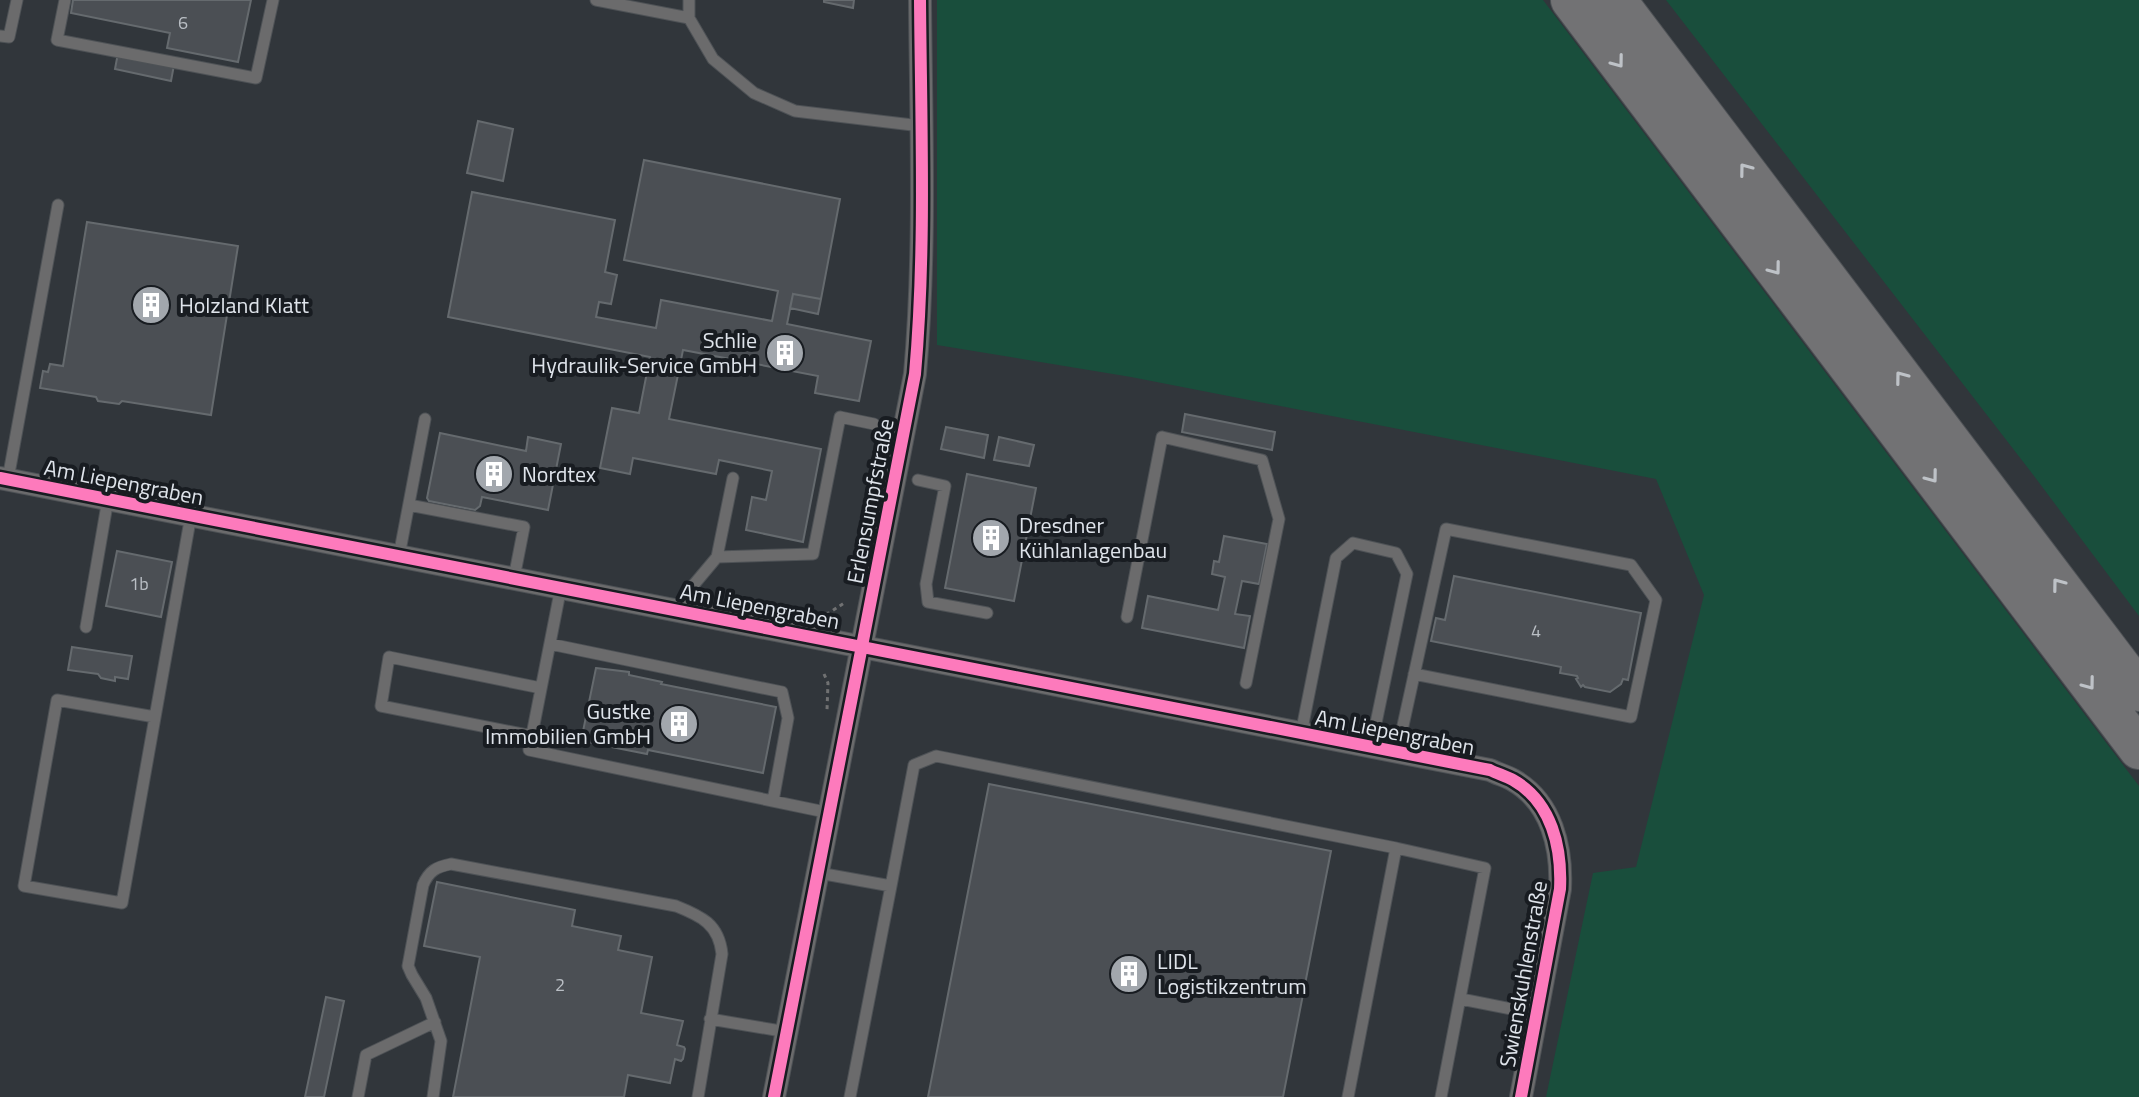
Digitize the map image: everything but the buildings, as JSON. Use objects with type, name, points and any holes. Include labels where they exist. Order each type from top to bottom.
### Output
[{"type":"highway","points":[[1571,0],[2139,749]]},
{"type":"highway","points":[[1616,0],[2139,691]]},
{"type":"street","name":"Erlensumpfstraße","points":[[774,1097],[915,374],[921,126],[920,0]]},
{"type":"street","name":"Am Liepengraben","points":[[4,479],[1490,770],[1515,781],[1532,795],[1545,812]]},
{"type":"street","name":"Swienskuhlenstraße","points":[[1521,1097],[1561,877],[1557,840],[1545,812]]},
{"type":"lane","points":[[0,36],[9,37],[17,0]]},
{"type":"lane","points":[[65,0],[57,40],[256,78],[273,0]]},
{"type":"lane","points":[[596,0],[689,18]]},
{"type":"lane","points":[[689,0],[689,18],[713,59],[754,93],[795,111],[921,126]]},
{"type":"lane","points":[[4,479],[58,205]]},
{"type":"lane","points":[[717,557],[813,554],[840,417],[874,424]]},
{"type":"lane","points":[[399,556],[425,419]]},
{"type":"lane","points":[[1127,617],[1162,437],[1262,460],[1279,519],[1246,683]]},
{"type":"lane","points":[[691,588],[717,557],[733,478]]},
{"type":"lane","points":[[918,480],[945,486],[926,584],[928,602],[987,613]]},
{"type":"lane","points":[[86,627],[108,499]]},
{"type":"lane","points":[[409,505],[524,527],[514,578]]},
{"type":"lane","points":[[155,717],[57,700],[24,886],[122,903],[191,515]]},
{"type":"lane","points":[[1397,753],[1414,674],[1446,529],[1631,565],[1656,600],[1631,717],[1414,674]]},
{"type":"lane","points":[[1301,734],[1336,558],[1353,543],[1396,553],[1407,574],[1371,747]]},
{"type":"lane","points":[[561,587],[529,750],[830,813]]},
{"type":"lane","points":[[550,644],[782,692],[788,718],[773,801]]},
{"type":"lane","points":[[532,736],[381,706],[389,657],[541,688]]},
{"type":"lane","points":[[850,1097],[914,765],[936,756],[1485,868],[1441,1097]]},
{"type":"lane","points":[[1348,1097],[1396,848]]},
{"type":"lane","points":[[433,1097],[441,1041],[426,998],[412,975],[408,957],[428,874],[437,867],[451,864],[676,906],[696,914],[712,926],[721,941],[722,954],[698,1097]]},
{"type":"lane","points":[[819,873],[891,886]]},
{"type":"lane","points":[[1461,999],[1537,1014]]},
{"type":"lane","points":[[710,1019],[787,1032]]},
{"type":"lane","points":[[358,1097],[366,1055],[435,1022]]},
{"type":"path","points":[[818,615],[829,613],[844,603]]},
{"type":"green space","points":[[937,0],[1543,0],[2139,786],[2139,1097],[1546,1097],[1593,873],[1636,867],[1704,595],[1656,479],[1131,377],[937,345]]},
{"type":"green space","points":[[1666,0],[2139,0],[2139,616],[2031,472]]},
{"type":"cycle path","points":[[774,1097],[915,374],[922,234],[920,0]]},
{"type":"cycle path","points":[[0,478],[1490,770],[1513,780],[1537,801],[1552,827],[1559,858],[1560,889],[1521,1097]]},
{"type":"place","name":"Holzland Klatt","points":[[151,305]]},
{"type":"place","name":"Schlie Hydraulik-Service GmbH","points":[[785,353]]},
{"type":"place","name":"Nordtex","points":[[494,474]]},
{"type":"place","name":"Dresdner Kühlanlagenbau","points":[[991,538]]},
{"type":"place","name":"Gustke Immobilien GmbH","points":[[679,724]]},
{"type":"place","name":"LIDL Logistikzentrum","points":[[1129,974]]}]
